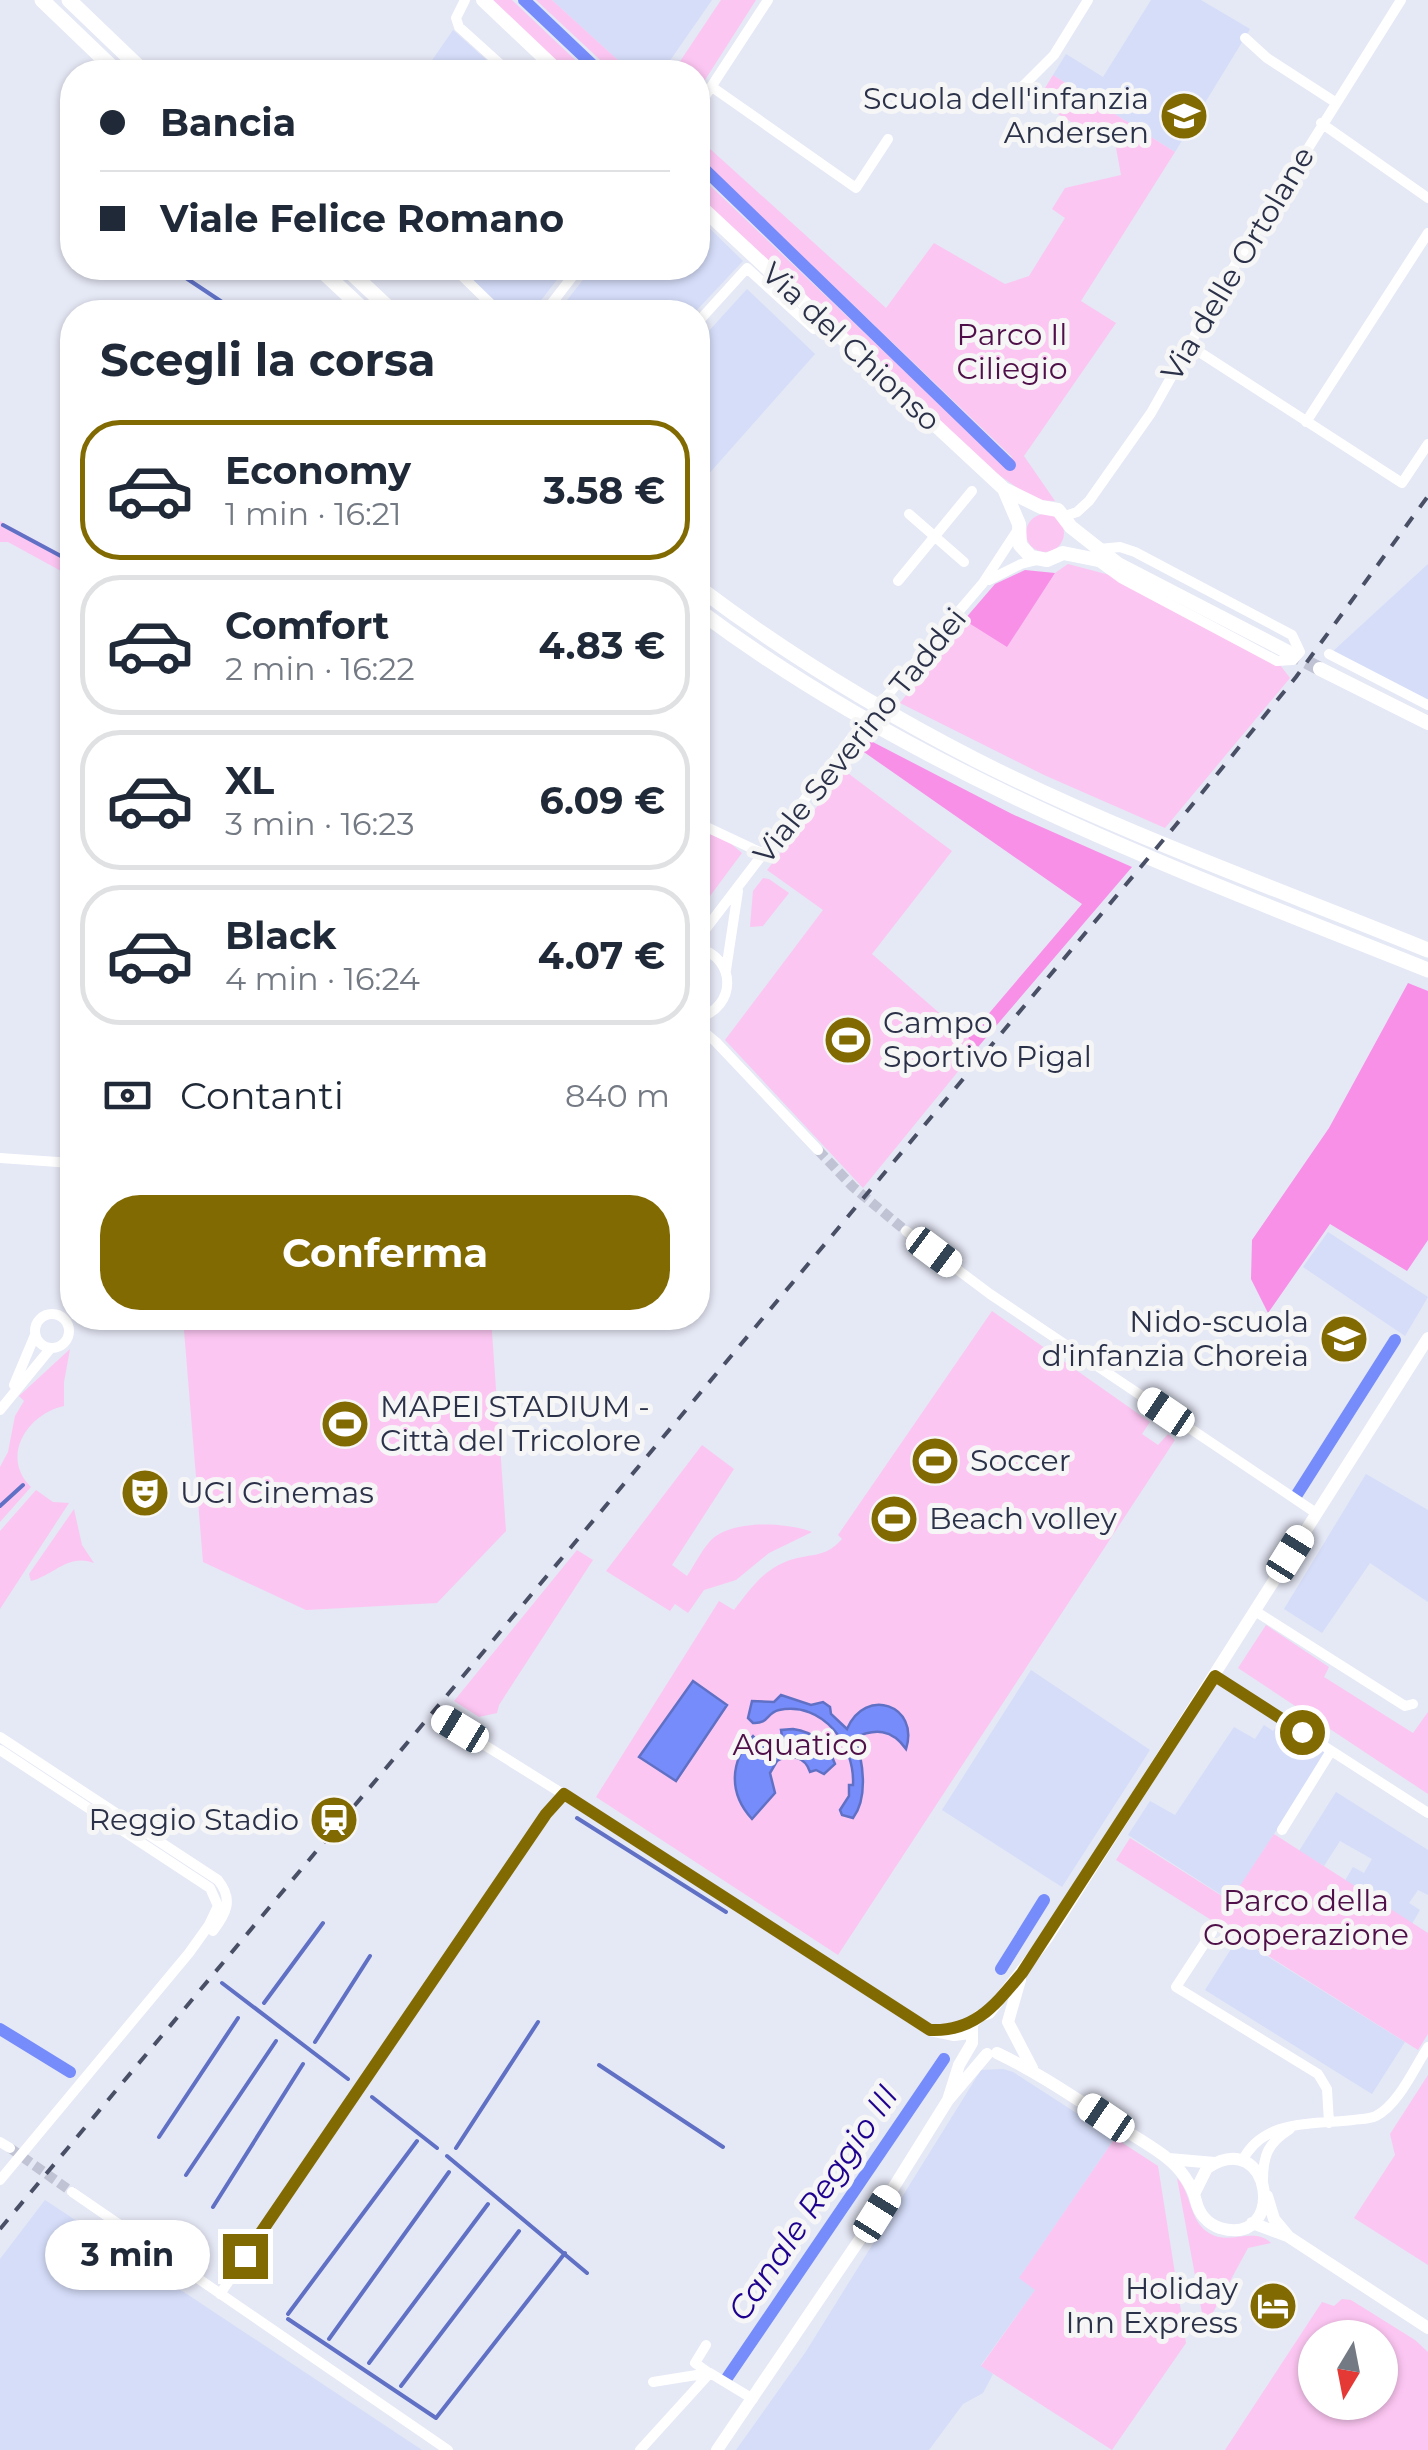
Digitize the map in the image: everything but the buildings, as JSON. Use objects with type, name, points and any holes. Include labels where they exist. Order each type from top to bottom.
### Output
[{"type":"highway","points":[[42,0],[104,60]]},
{"type":"highway","points":[[69,0],[132,60]]},
{"type":"highway","points":[[333,280],[353,300]]},
{"type":"highway","points":[[359,280],[380,300]]},
{"type":"highway","points":[[710,596],[786,651],[900,720],[1022,782],[1428,950]]},
{"type":"highway","points":[[710,619],[772,663],[880,730],[1032,807],[1428,970]]},
{"type":"main road","points":[[483,0],[546,60]]},
{"type":"main road","name":"Via del Chionso","points":[[710,215],[1004,488],[1041,507],[1058,510],[1097,553],[1288,652]]},
{"type":"main road","name":"Via del Chionso","points":[[1004,488],[1025,552],[1038,560],[1063,553],[1097,553]]},
{"type":"main road","points":[[1018,527],[1028,512],[1041,507]]},
{"type":"main road","points":[[1063,553],[1070,541],[1068,521]]},
{"type":"main road","points":[[1320,669],[1428,723]]},
{"type":"street","points":[[465,0],[456,18],[459,26],[496,60]]},
{"type":"street","points":[[710,90],[768,0]]},
{"type":"street","points":[[1020,89],[1054,55],[1086,4],[1071,0]]},
{"type":"street","name":"Via delle Ortolane","points":[[1068,521],[1089,501],[1151,413],[1187,344],[1400,0]]},
{"type":"street","points":[[1245,38],[1267,58],[1334,102]]},
{"type":"street","points":[[712,87],[856,188],[888,138]]},
{"type":"street","points":[[1321,123],[1428,198]]},
{"type":"street","points":[[1306,422],[1428,233]]},
{"type":"street","name":"Via del Chionso","points":[[710,309],[747,268],[814,328]]},
{"type":"street","points":[[466,280],[487,300]]},
{"type":"street","points":[[1187,344],[1402,483],[1428,444]]},
{"type":"street","points":[[898,581],[972,491]]},
{"type":"street","points":[[908,514],[964,562]]},
{"type":"street","name":"Viale Severino Taddei","points":[[710,924],[856,732],[984,583],[1018,527]]},
{"type":"street","name":"Via del Chionso","points":[[1120,547],[1135,552],[1292,635],[1300,652],[1289,662],[1277,661],[1121,578],[1097,553],[1120,547]]},
{"type":"street","name":"Viale Severino Taddei","points":[[984,583],[1038,560]]},
{"type":"street","points":[[1329,654],[1428,704]]},
{"type":"street","points":[[710,828],[764,854]]},
{"type":"street","name":"Viale Severino Taddei","points":[[712,1013],[726,994],[738,890]]},
{"type":"street","points":[[710,952],[726,970]]},
{"type":"street","points":[[710,1022],[712,1013]]},
{"type":"street","points":[[710,1028],[716,1042]]},
{"type":"street","points":[[710,1037],[818,1150]]},
{"type":"street","points":[[0,1158],[60,1161]]},
{"type":"street","points":[[906,1231],[990,1294],[1316,1513]]},
{"type":"street","points":[[10,1395],[35,1335],[36,1323],[45,1315],[60,1318]]},
{"type":"street","points":[[35,1335],[42,1346],[50,1349],[62,1346],[68,1336],[66,1330]]},
{"type":"street","points":[[990,2013],[1022,1973],[1215,1676],[1428,1338]]},
{"type":"street","points":[[0,1410],[50,1349]]},
{"type":"street","points":[[1255,1611],[1405,1706],[1413,1704]]},
{"type":"street","points":[[1215,1676],[1428,1813]]},
{"type":"street","points":[[441,1718],[930,2030],[972,2034],[992,2054],[1034,2070],[1169,2159],[1195,2192]]},
{"type":"street","points":[[0,1737],[218,1880],[228,1896],[227,1912],[0,2180]]},
{"type":"street","points":[[0,1750],[210,1888],[217,1900],[216,1914],[193,1948]]},
{"type":"street","points":[[1282,1830],[1332,1751]]},
{"type":"street","points":[[220,2294],[546,1814],[564,1794]]},
{"type":"street","points":[[1212,1932],[1176,1987],[1318,2074],[1327,2090],[1330,2123]]},
{"type":"street","points":[[717,2450],[877,2214],[948,2100],[992,2054],[1008,2045],[1022,1973]]},
{"type":"street","points":[[948,2100],[979,2016],[1000,2015],[1034,2070]]},
{"type":"street","points":[[1242,2162],[1256,2143],[1276,2128],[1374,2118],[1390,2105],[1428,2048]]},
{"type":"street","points":[[1215,2163],[1201,2175],[1195,2192],[1196,2206],[1213,2226],[1226,2230],[1252,2223],[1260,2215],[1263,2159],[1273,2140],[1298,2123]]},
{"type":"street","points":[[1169,2159],[1215,2163],[1228,2160],[1250,2166],[1264,2188],[1274,2219],[1290,2237]]},
{"type":"street","points":[[72,2192],[448,2450]]},
{"type":"street","points":[[1252,2223],[1290,2237],[1428,2328]]},
{"type":"street","points":[[706,2346],[695,2363],[753,2400]]},
{"type":"street","points":[[652,2382],[710,2373]]},
{"type":"street","points":[[640,2450],[710,2373]]},
{"type":"shaded area","points":[[552,0],[712,0],[670,60],[618,60]]},
{"type":"shaded area","points":[[1151,0],[1201,0],[1250,29],[1175,152],[1053,75],[1066,54],[1103,77]]},
{"type":"shaded area","points":[[453,30],[487,60],[432,60]]},
{"type":"shaded area","points":[[710,229],[743,261],[706,300],[567,300],[583,280],[710,280]]},
{"type":"shaded area","points":[[473,280],[557,280],[541,300],[494,300]]},
{"type":"shaded area","points":[[747,289],[815,354],[710,472],[710,330]]},
{"type":"shaded area","points":[[1428,564],[1428,701],[1331,653]]},
{"type":"shaded area","points":[[1025,570],[1055,573],[1007,647],[964,620],[995,584]]},
{"type":"shaded area","points":[[867,739],[1012,814],[1132,867],[978,1047],[968,1038],[1082,904],[861,750]]},
{"type":"shaded area","points":[[1408,983],[1428,991],[1428,1240],[1407,1271],[1330,1224],[1268,1313],[1251,1279],[1252,1240],[1329,1128]]},
{"type":"shaded area","points":[[1328,1232],[1428,1297],[1405,1336],[1303,1267]]},
{"type":"shaded area","points":[[1366,1474],[1428,1510],[1428,1602],[1370,1563],[1322,1633],[1284,1609]]},
{"type":"shaded area","points":[[1031,1670],[1150,1750],[1062,1887],[942,1810]]},
{"type":"shaded area","points":[[1279,1723],[1326,1753],[1231,1901],[1128,1835],[1150,1801],[1175,1815],[1234,1727],[1255,1739],[1264,1725],[1273,1731]]},
{"type":"shaded area","points":[[1336,1792],[1428,1850],[1428,1895],[1418,1890],[1409,1903],[1420,1910],[1403,1939],[1333,1901],[1353,1867],[1364,1873],[1372,1859],[1340,1841],[1324,1866],[1299,1851]]},
{"type":"shaded area","points":[[1238,1938],[1405,2042],[1372,2094],[1205,1990]]},
{"type":"shaded area","points":[[1003,2069],[1115,2138],[1020,2277],[1036,2289],[981,2365],[993,2374],[983,2393],[963,2404],[929,2450],[736,2450],[805,2353],[981,2070]]},
{"type":"shaded area","points":[[45,2200],[422,2450],[0,2450],[0,2259]]},
{"type":"green space","points":[[490,0],[512,0],[575,60],[553,60]]},
{"type":"green space","points":[[536,0],[552,0],[618,60],[600,60]]},
{"type":"green space","points":[[721,0],[756,0],[710,72],[710,60],[681,60]]},
{"type":"green space","name":"Parco Il Ciliegio","points":[[1053,75],[1175,152],[1081,301],[1116,323],[1024,456],[1055,501],[1035,500],[996,473],[710,207],[710,185],[1004,466],[1012,457],[710,168],[710,149],[886,308],[934,243],[1005,284],[1029,276],[1065,218],[1052,209],[1065,188],[1121,175],[1114,137],[1097,138],[1037,101]]},
{"type":"green space","points":[[1045,514],[1058,520],[1064,533],[1058,546],[1045,552],[1032,546],[1026,533],[1032,520]]},
{"type":"green space","points":[[0,521],[60,554],[60,570],[8,542],[0,542]]},
{"type":"green space","points":[[1068,564],[1121,578],[1277,661],[1290,678],[1165,828],[1044,775],[900,703],[964,620],[1007,646],[1055,573]]},
{"type":"green space","points":[[845,771],[952,851],[872,954],[978,1047],[863,1188],[725,1040],[823,910],[767,870]]},
{"type":"green space","points":[[710,834],[742,853],[710,896]]},
{"type":"green space","points":[[763,878],[789,893],[763,926],[750,927],[753,891]]},
{"type":"green space","name":"Aquatico","points":[[992,1311],[1150,1422],[1142,1434],[1158,1445],[1168,1434],[1175,1440],[838,1955],[596,1797],[719,1601],[734,1610],[769,1571],[794,1559],[829,1550],[842,1539],[838,1535]]},
{"type":"green space","name":"MAPEI STADIUM - Città del Tricolore","points":[[184,1330],[492,1330],[506,1531],[437,1603],[306,1610],[203,1562]]},
{"type":"green space","points":[[70,1349],[64,1406],[39,1418],[22,1438],[18,1463],[31,1487],[0,1522],[0,1467],[8,1452],[15,1416],[24,1401],[19,1396]]},
{"type":"green space","points":[[702,1445],[734,1469],[672,1565],[687,1576],[712,1539],[738,1527],[777,1525],[812,1532],[769,1553],[736,1580],[704,1590],[688,1613],[675,1604],[670,1611],[606,1571]]},
{"type":"green space","points":[[36,1490],[53,1502],[69,1503],[0,1609],[0,1531]]},
{"type":"green space","points":[[74,1509],[82,1545],[94,1563],[69,1563],[31,1581],[29,1574]]},
{"type":"green space","points":[[577,1550],[593,1560],[497,1713],[479,1717],[454,1701]]},
{"type":"green space","points":[[1266,1625],[1329,1667],[1324,1677],[1413,1733],[1428,1712],[1428,1794],[1238,1668]]},
{"type":"green space","name":"Parco della Cooperazione","points":[[1274,1834],[1428,1933],[1428,2034],[1418,2050],[1116,1860],[1130,1838],[1230,1901]]},
{"type":"green space","points":[[1428,2075],[1428,2265],[1354,2218],[1395,2155],[1390,2134]]},
{"type":"green space","points":[[1115,2138],[1158,2166],[1186,2343],[1112,2450],[981,2366],[1035,2290],[1019,2278]]},
{"type":"green space","points":[[1177,2178],[1198,2222],[1209,2233],[1225,2238],[1257,2236],[1271,2243],[1248,2248],[1209,2320],[1202,2313]]},
{"type":"green space","points":[[1342,2299],[1351,2300],[1383,2320],[1310,2320],[1322,2302],[1334,2306]]},
{"type":"green space","points":[[1398,2329],[1428,2352],[1428,2450],[1225,2450],[1298,2339],[1298,2420],[1398,2420]]},
{"type":"water","points":[[693,1681],[727,1705],[676,1781],[639,1757]]},
{"type":"water","points":[[781,1695],[811,1705],[823,1702],[847,1729],[855,1716],[877,1705],[889,1706],[905,1721],[906,1749],[895,1737],[883,1732],[854,1738],[863,1779],[861,1800],[853,1818],[842,1815],[840,1810],[849,1796],[849,1785],[853,1785],[852,1770],[842,1741],[833,1729],[809,1712],[795,1709],[775,1711],[758,1723],[748,1718],[752,1701],[774,1702]]},
{"type":"water","points":[[793,1729],[819,1740],[835,1764],[824,1774],[810,1772],[796,1758],[777,1761],[770,1773],[775,1793],[752,1819],[736,1788],[740,1756],[753,1736],[767,1751],[783,1743],[781,1730]]},
{"type":"waterway","name":"Canale Reggio III","points":[[524,0],[587,60]]},
{"type":"waterway","name":"Canale Reggio III","points":[[710,175],[1010,465]]},
{"type":"waterway","points":[[189,280],[219,300]]},
{"type":"waterway","points":[[3,525],[60,556]]},
{"type":"waterway","name":"Canale Reggio III","points":[[1296,1496],[1395,1340]]},
{"type":"waterway","points":[[0,1506],[23,1485]]},
{"type":"waterway","points":[[577,1818],[726,1912]]},
{"type":"waterway","name":"Canale Reggio III","points":[[1001,1969],[1044,1900]]},
{"type":"waterway","points":[[264,2003],[323,1923]]},
{"type":"waterway","points":[[315,2042],[370,1956]]},
{"type":"waterway","points":[[222,1983],[348,2079]]},
{"type":"waterway","points":[[159,2137],[238,2018]]},
{"type":"waterway","points":[[456,2148],[538,2022]]},
{"type":"waterway","points":[[0,2029],[70,2072]]},
{"type":"waterway","points":[[186,2175],[276,2041]]},
{"type":"waterway","name":"Canale Reggio III","points":[[727,2378],[944,2059]]},
{"type":"waterway","points":[[213,2207],[303,2064]]},
{"type":"waterway","points":[[599,2065],[723,2147]]},
{"type":"waterway","points":[[372,2097],[437,2148]]},
{"type":"waterway","points":[[288,2314],[417,2141]]},
{"type":"waterway","points":[[447,2156],[587,2273]]},
{"type":"waterway","points":[[329,2339],[449,2172]]},
{"type":"waterway","points":[[369,2363],[488,2204]]},
{"type":"waterway","points":[[401,2386],[519,2231]]},
{"type":"waterway","points":[[288,2319],[436,2418],[565,2253]]},
{"type":"tunnel","points":[[1288,652],[1320,669]]},
{"type":"tunnel","points":[[818,1150],[853,1187],[906,1231]]},
{"type":"tunnel","points":[[10,2148],[72,2192]]},
{"type":"railway","points":[[0,2229],[1175,826],[1296,677],[1428,496]]},
{"type":"place","name":"Scuola dell'infanzia Andersen","points":[[1184,116]]},
{"type":"place","name":"Campo Sportivo Pigal","points":[[848,1040]]},
{"type":"place","name":"Nido-scuola d'infanzia Choreia","points":[[1344,1339]]},
{"type":"place","name":"MAPEI STADIUM - Città del Tricolore","points":[[345,1424]]},
{"type":"place","name":"Soccer","points":[[935,1461]]},
{"type":"place","name":"UCI Cinemas","points":[[145,1493]]},
{"type":"place","name":"Beach volley","points":[[894,1519]]},
{"type":"place","name":"Reggio Stadio","points":[[334,1820]]},
{"type":"place","name":"Holiday Inn Express","points":[[1273,2306]]},
{"type":"route","points":[[245,2256],[546,1814],[564,1794],[930,2030],[944,2031],[972,2024],[979,2016],[990,2013],[1022,1973],[1215,1676],[1302,1732]]}]
